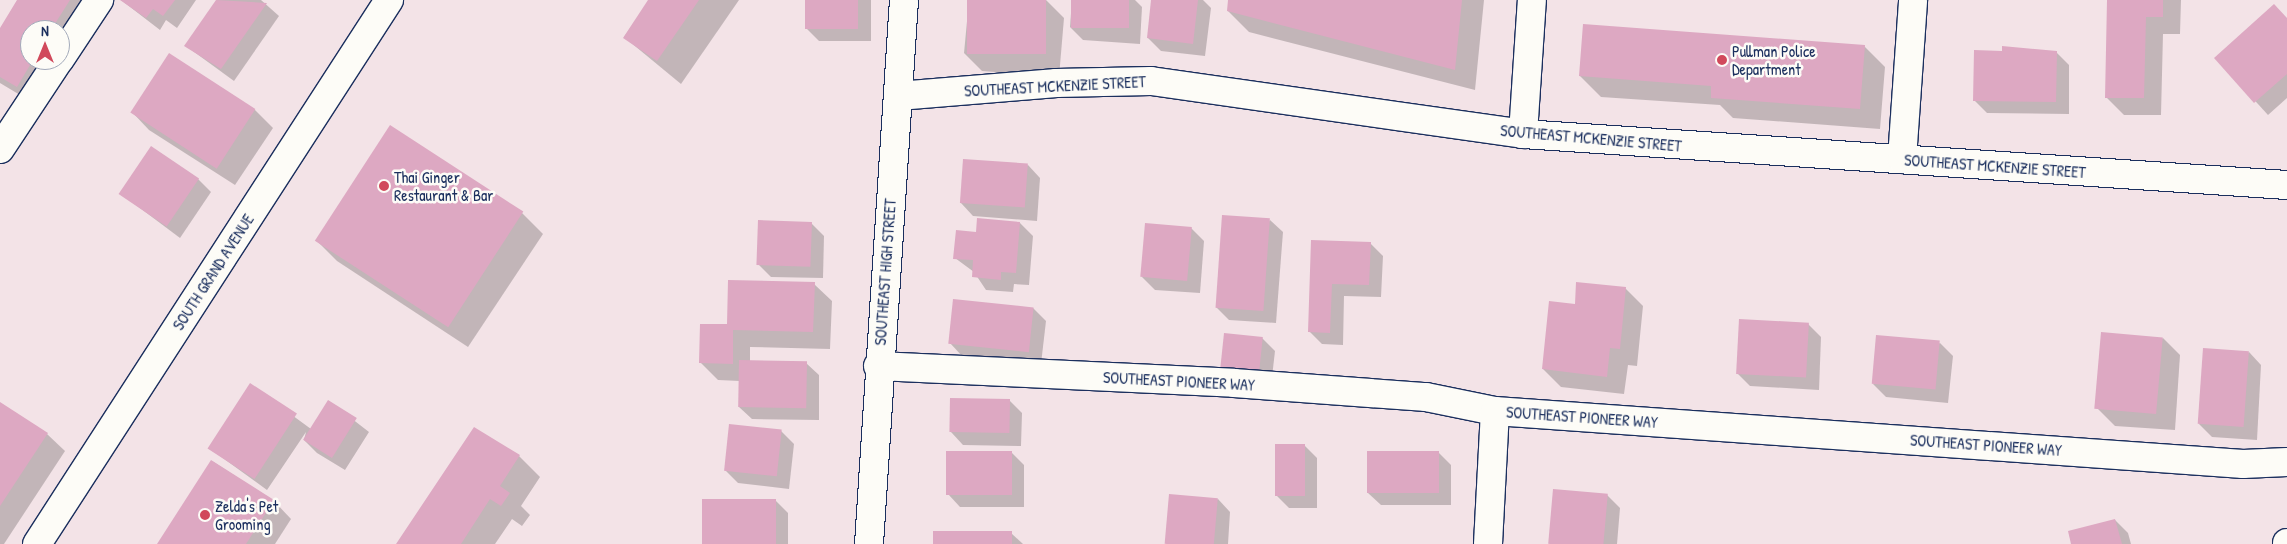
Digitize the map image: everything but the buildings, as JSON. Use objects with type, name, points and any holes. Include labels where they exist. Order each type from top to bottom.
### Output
[{"type":"street","points":[[70,44],[99,0]]},
{"type":"street","name":"SOUTH GRAND AVENUE","points":[[37,544],[389,0]]},
{"type":"street","name":"SOUTHEAST HIGH STREET","points":[[869,544],[878,366],[904,0]]},
{"type":"street","points":[[1523,134],[1532,0]]},
{"type":"street","points":[[1902,159],[1913,0]]},
{"type":"street","points":[[0,149],[53,70]]},
{"type":"street","name":"SOUTHEAST MCKENZIE STREET","points":[[898,96],[1056,83],[1151,81],[1523,134],[2287,185]]},
{"type":"street","name":"SOUTHEAST PIONEER WAY","points":[[878,366],[1292,387],[1426,397],[1496,411],[2233,463],[2287,462]]},
{"type":"street","points":[[1488,544],[1496,411]]},
{"type":"place","name":"Pullman Police Department","points":[[1722,60]]},
{"type":"place","name":"Thai Ginger Restaurant & Bar","points":[[384,186]]},
{"type":"place","name":"Zelda's Pet Grooming","points":[[205,515]]}]
